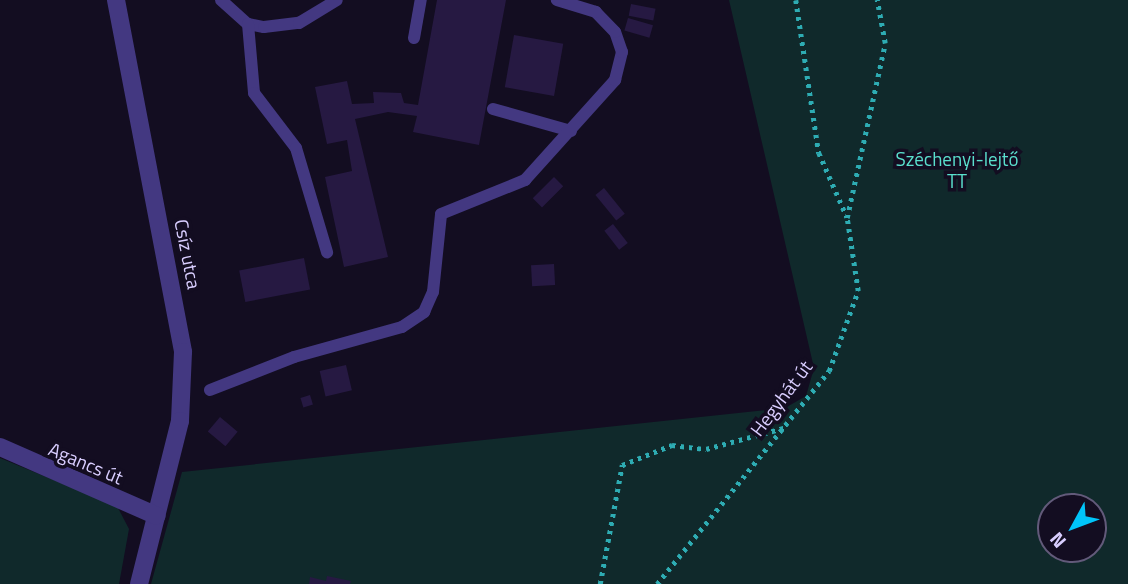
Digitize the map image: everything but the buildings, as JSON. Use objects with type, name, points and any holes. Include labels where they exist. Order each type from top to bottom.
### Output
[{"type":"street","name":"Csíz utca","points":[[116,0],[183,352],[180,421],[157,516]]},
{"type":"street","name":"Agancs út","points":[[0,447],[157,516]]},
{"type":"street","points":[[139,584],[157,516]]},
{"type":"lane","points":[[221,0],[248,24],[299,23],[337,0]]},
{"type":"lane","points":[[414,38],[421,0]]},
{"type":"lane","points":[[210,390],[415,321],[433,292],[441,214],[457,202],[512,188],[571,131],[615,80],[622,52],[601,17],[557,0]]},
{"type":"lane","points":[[248,24],[254,93],[296,148],[327,252]]},
{"type":"lane","points":[[493,109],[571,131]]},
{"type":"path","points":[[796,0],[819,153],[848,218]]},
{"type":"path","name":"Hegyhát út","points":[[657,584],[790,426],[829,370],[858,292],[848,218],[885,43],[877,0]]},
{"type":"path","points":[[600,584],[622,465],[673,445],[705,449],[790,426]]},
{"type":"green space","name":"Széchenyi-lejtő TT","points":[[729,0],[1128,0],[1128,584],[151,584],[182,472],[785,408],[806,396],[814,368]]},
{"type":"green space","points":[[0,458],[117,506],[129,529],[119,584],[0,584]]}]
